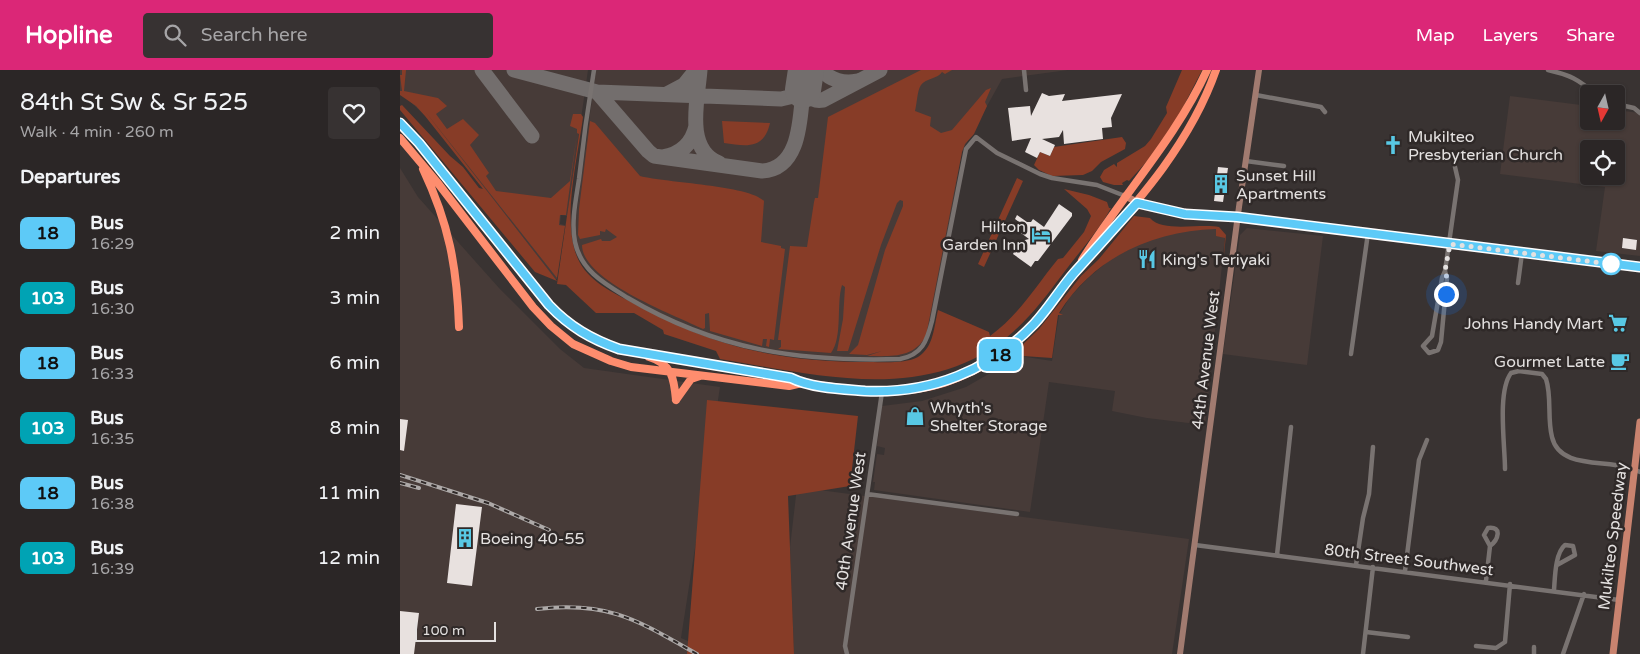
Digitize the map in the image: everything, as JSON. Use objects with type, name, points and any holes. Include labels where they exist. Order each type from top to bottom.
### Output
[{"type":"highway","points":[[1074,274],[1104,225],[1169,139],[1187,110],[1207,70]]},
{"type":"highway","points":[[619,349],[791,378],[802,383],[882,392],[917,389],[962,376],[1000,355],[1036,322],[1074,274],[1137,203],[1193,122],[1216,70]]},
{"type":"highway","points":[[400,122],[562,318],[587,336],[619,349],[660,360],[671,372],[676,400],[695,377],[705,376]]},
{"type":"highway","points":[[400,138],[533,308],[573,344],[592,354],[618,363],[671,372],[789,386],[802,383]]},
{"type":"highway","points":[[417,158],[437,198],[448,231],[456,270],[459,327]]},
{"type":"main road","points":[[1125,196],[1137,203],[1185,214],[1237,217],[1640,267]]},
{"type":"main road","name":"Mukilteo Speedway","points":[[1613,654],[1637,471],[1640,422]]},
{"type":"street","points":[[594,70],[574,214],[575,243],[582,261],[606,285],[669,320],[738,346],[803,357],[868,360],[908,357],[922,348],[926,342],[932,321],[966,149],[976,137],[996,153],[1040,174],[1059,180],[1097,185],[1125,196]]},
{"type":"street","points":[[1024,70],[1026,90]]},
{"type":"street","name":"44th Avenue West","points":[[1180,654],[1237,217],[1259,70]]},
{"type":"street","points":[[1548,70],[1569,74],[1585,85]]},
{"type":"street","points":[[1256,95],[1321,107],[1325,112]]},
{"type":"street","points":[[1625,106],[1634,108],[1640,113]]},
{"type":"street","points":[[1246,161],[1284,166]]},
{"type":"street","points":[[1445,271],[1447,278],[1441,342],[1438,350],[1429,353],[1423,346],[1432,336],[1450,244],[1458,180],[1455,168]]},
{"type":"street","points":[[1351,354],[1368,233]]},
{"type":"street","points":[[1518,283],[1522,253]]},
{"type":"street","points":[[1505,469],[1502,415],[1506,383],[1511,373],[1519,371],[1542,374],[1546,379],[1552,437],[1562,453],[1579,460],[1624,466],[1637,471]]},
{"type":"street","name":"40th Avenue West","points":[[847,654],[845,646],[882,392]]},
{"type":"street","points":[[1277,555],[1291,427]]},
{"type":"street","points":[[1405,571],[1419,460],[1427,440]]},
{"type":"street","points":[[1356,565],[1363,518],[1369,494],[1373,447]]},
{"type":"street","points":[[867,494],[1017,514]]},
{"type":"street","name":"80th Street Southwest","points":[[1195,545],[1510,584],[1619,600]]},
{"type":"street","points":[[1554,590],[1557,565],[1562,547],[1565,545],[1573,546],[1575,555],[1557,565]]},
{"type":"street","points":[[1486,581],[1490,546]]},
{"type":"street","points":[[1363,654],[1373,567]]},
{"type":"street","points":[[1476,646],[1496,648],[1505,642],[1510,584]]},
{"type":"street","points":[[1563,654],[1584,594]]},
{"type":"street","points":[[1366,632],[1408,637]]},
{"type":"street","points":[[1534,647],[1534,654]]},
{"type":"shaded area","points":[[400,70],[588,70],[567,216],[561,215],[560,224],[565,225],[557,279],[555,279],[436,126],[400,92]]},
{"type":"shaded area","points":[[402,70],[406,70],[404,91],[438,98],[447,106],[436,114],[447,129],[463,119],[479,135],[470,145],[489,173],[486,176],[496,191],[551,198],[570,181],[577,134],[566,215],[560,215],[559,225],[565,226],[557,278],[424,110],[557,281],[535,272],[400,110],[402,105],[450,156],[463,167],[479,188],[483,189],[425,116],[416,106],[400,95],[400,91],[402,91],[400,75],[402,75]]},
{"type":"shaded area","points":[[596,70],[1068,70],[1002,79],[962,151],[936,302],[926,342],[908,357],[837,360],[738,345],[669,320],[606,285],[587,268],[575,243],[576,217]]},
{"type":"shaded area","points":[[921,70],[952,70],[945,74],[942,72],[921,85],[915,111],[931,117],[930,126],[941,133],[952,130],[986,90],[991,88],[985,102],[987,106],[974,134],[965,144],[962,152],[926,336],[915,349],[900,355],[867,356],[882,351],[867,355],[849,354],[858,345],[885,250],[903,206],[903,201],[900,200],[897,203],[881,245],[848,351],[837,351],[843,319],[845,287],[842,285],[837,338],[831,353],[778,349],[781,347],[781,340],[778,340],[790,246],[807,247],[814,202],[815,198],[818,198],[828,117]]},
{"type":"shaded area","points":[[1182,70],[1202,70],[1178,117],[1149,159],[1129,181],[1127,180],[1122,183],[1123,185],[1103,182],[1100,177],[1104,170],[1114,164],[1117,167],[1117,163],[1145,146],[1151,139],[1167,113],[1166,107]]},
{"type":"shaded area","points":[[1510,96],[1580,105],[1580,130],[1625,130],[1625,111],[1640,113],[1640,256],[1596,251],[1605,187],[1589,185],[1625,185],[1625,140],[1580,140],[1580,184],[1500,174]]},
{"type":"shaded area","points":[[573,114],[581,114],[583,117],[571,208],[573,244],[582,267],[594,280],[617,295],[691,331],[747,349],[775,355],[836,361],[907,361],[918,357],[927,348],[938,310],[989,332],[990,336],[1010,319],[1058,259],[1063,258],[1084,232],[1091,216],[1087,209],[1064,189],[1107,202],[1109,208],[1111,208],[1094,234],[1051,290],[1013,332],[981,355],[946,370],[910,377],[872,379],[795,372],[720,359],[716,351],[664,334],[663,330],[634,313],[596,313],[566,285],[557,284],[579,134],[577,129],[570,126]]},
{"type":"shaded area","points":[[590,121],[595,123],[640,176],[742,191],[764,201],[761,242],[781,246],[781,248],[785,249],[774,340],[770,339],[769,347],[766,346],[767,339],[763,339],[762,346],[710,331],[709,313],[705,314],[705,328],[703,329],[652,306],[613,284],[597,271],[586,258],[582,245],[601,239],[602,241],[610,241],[617,237],[606,229],[605,232],[600,231],[600,235],[580,239],[578,235],[579,209]]},
{"type":"shaded area","points":[[722,121],[770,123],[767,132],[759,142],[740,145],[724,143]]},
{"type":"shaded area","points":[[1122,137],[1126,143],[1125,149],[1101,162],[1092,171],[1083,175],[1052,176],[1039,170],[1034,165],[1040,152],[1050,156],[1054,147]]},
{"type":"shaded area","points":[[400,168],[418,197],[499,288],[560,349],[584,368],[720,387],[681,638],[718,654],[400,654]]},
{"type":"shaded area","points":[[1017,178],[1023,181],[984,267],[978,264]]},
{"type":"shaded area","points":[[1134,216],[1150,218],[1156,223],[1164,225],[1219,227],[1226,235],[1223,264],[1225,238],[1216,236],[1216,229],[1170,235],[1148,242],[1107,262],[1073,293],[1059,313],[1063,315],[1058,315],[1052,358],[1023,356],[1016,351],[1039,329],[1081,276],[1099,259]]},
{"type":"shaded area","points":[[1247,228],[1323,236],[1307,365],[1223,354],[1240,235]]},
{"type":"shaded area","points":[[1192,229],[1216,229],[1225,237],[1205,425],[1147,418],[1112,411],[1115,391],[1049,382],[1030,512],[874,490],[875,482],[873,482],[877,454],[884,455],[885,448],[877,446],[882,406],[922,401],[966,387],[1020,356],[1052,361],[1059,315],[1070,297],[1088,278],[1112,258],[1139,244],[1165,234]]},
{"type":"shaded area","points":[[707,400],[858,416],[850,486],[788,496],[794,654],[687,654]]},
{"type":"shaded area","points":[[797,487],[1189,539],[1172,654],[794,654],[790,547]]},
{"type":"building","points":[[1042,93],[1049,96],[1065,94],[1062,101],[1122,94],[1111,118],[1112,127],[1102,128],[1103,139],[1064,144],[1063,130],[1059,137],[1042,139],[1055,145],[1050,156],[1040,152],[1037,158],[1025,152],[1031,138],[1012,141],[1008,108],[1030,106],[1031,116]]},
{"type":"building","name":"Sunset Hill Apartments","points":[[1218,167],[1228,168],[1223,202],[1214,201]]},
{"type":"building","name":"Hilton Garden Inn","points":[[1059,204],[1072,213],[1072,216],[1038,261],[1035,261],[1031,267],[1013,254],[1014,252],[1011,250],[1017,242],[1029,239],[1021,233],[1023,225],[1015,219],[1017,215],[1027,222],[1031,222],[1033,219],[1044,227]]},
{"type":"building","points":[[1623,238],[1637,240],[1636,250],[1622,248]]},
{"type":"building","points":[[400,419],[408,420],[404,451],[400,450]]},
{"type":"building","name":"Boeing 40-55","points":[[456,504],[482,507],[472,586],[447,583]]},
{"type":"building","points":[[400,611],[419,613],[414,654],[400,654]]},
{"type":"taxiway","points":[[482,70],[532,136]]},
{"type":"taxiway","points":[[514,70],[597,92],[781,99],[798,95],[803,90]]},
{"type":"taxiway","points":[[667,94],[684,85],[696,70]]},
{"type":"taxiway","points":[[700,70],[696,108],[697,135],[701,147],[708,156],[719,163]]},
{"type":"taxiway","points":[[822,70],[838,80],[847,82],[857,81]]},
{"type":"taxiway","points":[[803,90],[814,99],[823,100],[880,70]]},
{"type":"taxiway","points":[[597,92],[654,156],[762,171],[775,168],[791,152],[799,127],[803,90]]},
{"type":"taxiway","points":[[663,157],[669,156],[685,147],[692,138],[696,126]]},
{"type":"runway","points":[[803,90],[806,70]]},
{"type":"railway","points":[[400,475],[488,503],[549,530]]},
{"type":"railway","points":[[400,483],[419,488]]},
{"type":"railway","points":[[537,609],[584,608],[622,616],[657,632],[697,654]]},
{"type":"bus line","name":"18","points":[[400,123],[419,143],[549,305],[574,328],[587,336],[619,349],[694,360],[791,378],[802,383],[859,390],[882,392],[917,389],[942,383],[962,376],[1000,355],[1036,322],[1074,274],[1137,203],[1185,214],[1237,217],[1640,267]]},
{"type":"place","name":"Mukilteo Presbyterian Church","points":[[1393,145]]},
{"type":"place","name":"Sunset Hill Apartments","points":[[1221,184]]},
{"type":"place","name":"Hilton Garden Inn","points":[[1041,235]]},
{"type":"place","name":"King's Teriyaki","points":[[1147,259]]},
{"type":"place","name":"Johns Handy Mart","points":[[1618,323]]},
{"type":"place","name":"Gourmet Latte","points":[[1620,361]]},
{"type":"place","name":"Whyth's Shelter Storage","points":[[915,416]]},
{"type":"place","name":"Boeing 40-55","points":[[465,538]]},
{"type":"route","points":[[1446,294],[1447,278],[1445,271],[1450,244],[1611,264]]}]
